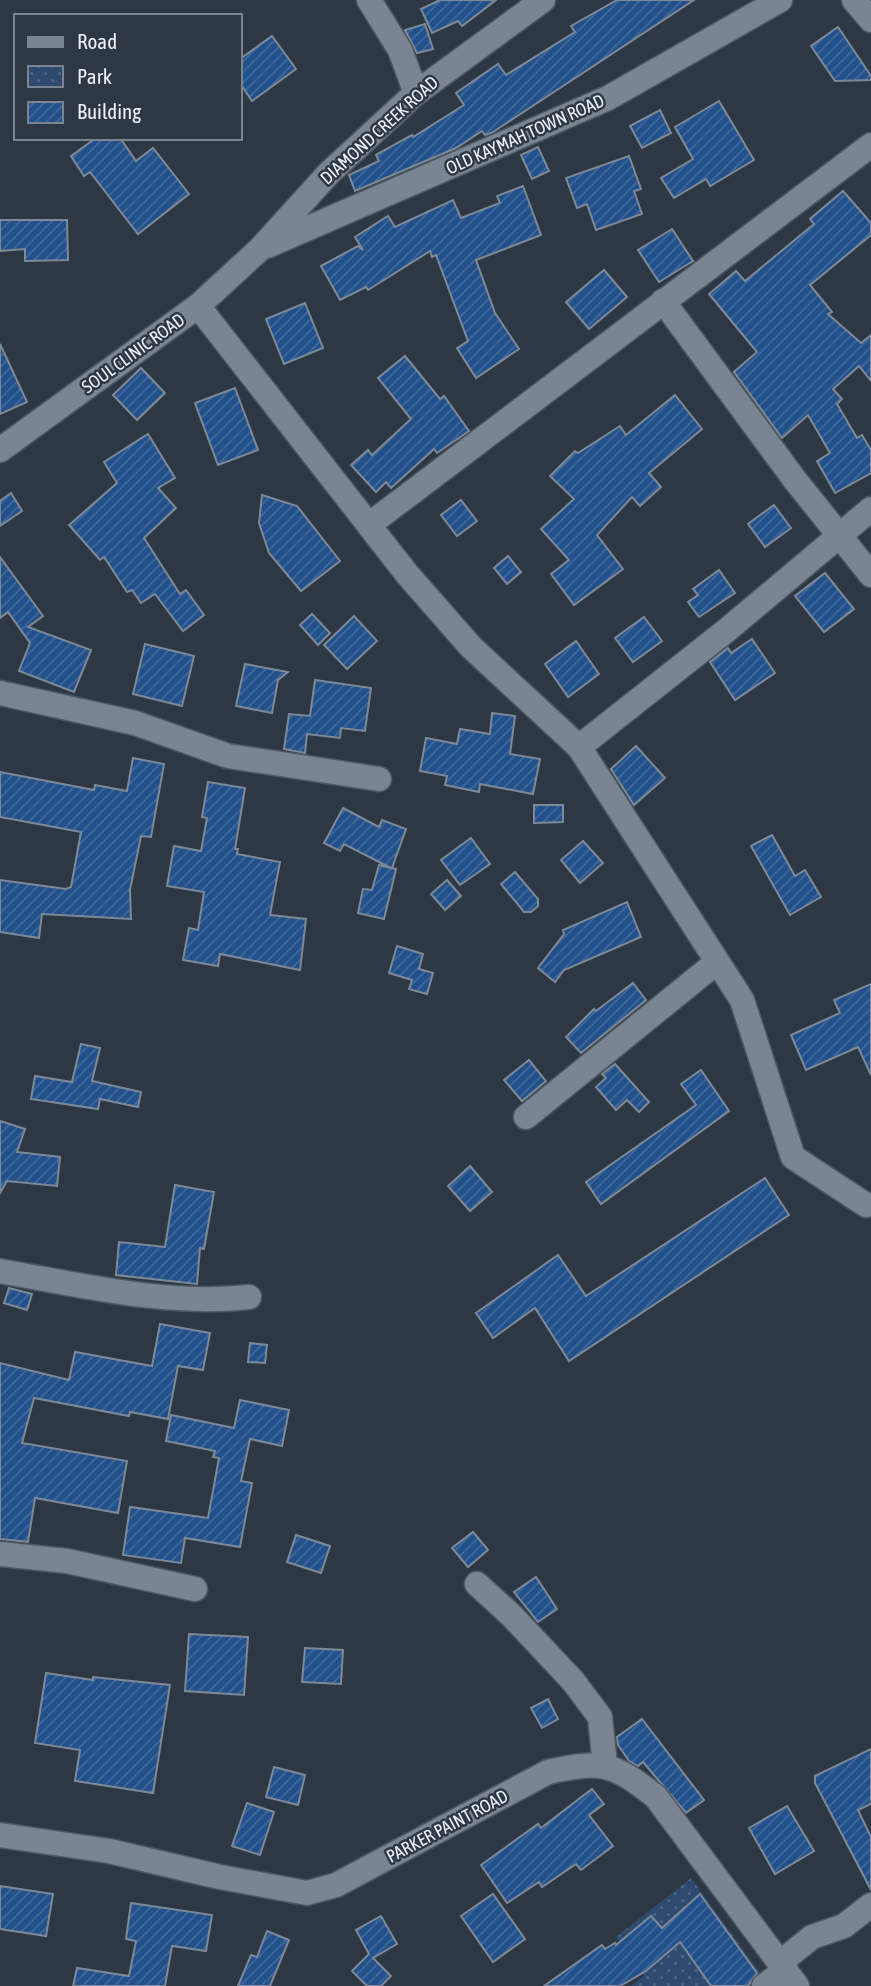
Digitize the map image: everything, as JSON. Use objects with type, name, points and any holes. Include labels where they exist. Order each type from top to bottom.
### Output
[{"type":"street","points":[[369,0],[400,50],[416,93]]},
{"type":"street","name":"DIAMOND CREEK ROAD","points":[[260,249],[329,173],[416,93],[543,0]]},
{"type":"street","name":"OLD KAYMAH TOWN ROAD","points":[[260,249],[608,98],[780,0]]},
{"type":"street","points":[[854,0],[871,20]]},
{"type":"street","points":[[370,524],[871,145]]},
{"type":"street","name":"SOUL CLINIC ROAD","points":[[0,450],[198,306],[260,249]]},
{"type":"street","points":[[663,301],[795,480],[871,575]]},
{"type":"street","points":[[198,306],[407,574],[471,647],[579,747],[742,1000],[793,1157],[866,1205]]},
{"type":"street","points":[[579,747],[727,630],[871,509]]},
{"type":"street","points":[[0,693],[135,723],[228,756],[379,779]]},
{"type":"street","points":[[526,1117],[717,962]]},
{"type":"street","points":[[0,1271],[131,1294],[250,1297]]},
{"type":"street","points":[[0,1554],[67,1561],[195,1590]]},
{"type":"street","points":[[477,1584],[512,1616],[573,1681],[600,1717],[605,1765],[631,1777],[656,1797],[788,1973]]},
{"type":"street","name":"PARKER PAINT ROAD","points":[[0,1835],[108,1851],[220,1877],[307,1893],[335,1885],[548,1772],[579,1765],[605,1765]]},
{"type":"street","points":[[764,1986],[788,1973],[812,1937],[845,1926],[871,1905]]},
{"type":"green space","points":[[691,1878],[764,1978],[754,1986],[631,1986],[644,1976],[616,1937]]},
{"type":"building","points":[[440,0],[496,0],[462,26],[458,21],[432,33],[421,9]]},
{"type":"building","points":[[617,0],[694,0],[493,132],[485,135],[482,131],[456,148],[355,191],[349,175],[379,161],[376,155],[412,135],[413,137],[464,105],[456,93],[498,64],[506,75],[575,32],[571,26]]},
{"type":"building","points":[[425,24],[433,49],[417,53],[405,30]]},
{"type":"building","points":[[838,27],[871,76],[871,80],[835,81],[811,46]]},
{"type":"building","points":[[272,36],[296,69],[252,101],[242,86],[242,58]]},
{"type":"building","points":[[719,101],[754,160],[710,186],[706,179],[674,198],[661,178],[693,159],[675,127]]},
{"type":"building","points":[[660,110],[671,133],[642,148],[630,126]]},
{"type":"building","points":[[93,140],[121,140],[136,161],[153,148],[189,194],[138,234],[90,172],[84,176],[71,156]]},
{"type":"building","points":[[538,147],[549,171],[532,179],[521,155]]},
{"type":"building","points":[[629,156],[641,189],[634,191],[642,214],[596,230],[587,204],[577,208],[566,178]]},
{"type":"building","points":[[523,186],[541,235],[476,260],[495,313],[519,349],[476,378],[457,348],[468,341],[436,255],[432,257],[430,251],[368,290],[366,287],[340,300],[321,266],[358,246],[363,250],[355,237],[388,216],[395,227],[453,200],[461,218],[500,203],[497,196]]},
{"type":"building","points":[[843,191],[871,223],[871,235],[810,285],[832,312],[828,314],[861,343],[871,335],[871,381],[859,366],[833,389],[842,399],[837,404],[857,438],[862,435],[871,450],[871,473],[835,493],[817,461],[830,453],[808,415],[782,438],[734,372],[757,352],[709,294],[736,271],[745,281],[814,224],[810,219]]},
{"type":"building","points":[[0,220],[67,220],[68,260],[25,261],[25,249],[0,251]]},
{"type":"building","points":[[672,229],[693,261],[659,282],[638,250]]},
{"type":"building","points":[[604,270],[627,297],[589,329],[566,302]]},
{"type":"building","points":[[305,303],[323,348],[284,364],[266,319]]},
{"type":"building","points":[[0,344],[27,402],[0,414]]},
{"type":"building","points":[[405,356],[440,399],[444,396],[469,431],[437,453],[434,449],[391,488],[386,482],[376,492],[351,465],[368,450],[372,455],[411,419],[378,378]]},
{"type":"building","points":[[141,368],[165,393],[137,420],[113,395]]},
{"type":"building","points":[[235,388],[258,450],[218,465],[195,403]]},
{"type":"building","points":[[675,395],[702,429],[649,473],[661,487],[640,506],[632,497],[597,535],[623,569],[574,605],[551,574],[569,560],[541,529],[574,499],[550,476],[575,451],[578,453],[620,426],[626,435]]},
{"type":"building","points":[[148,434],[175,478],[158,488],[176,508],[144,538],[180,594],[186,590],[204,615],[183,631],[155,594],[141,603],[132,590],[127,592],[104,557],[100,560],[69,525],[117,483],[104,462]]},
{"type":"building","points":[[11,493],[22,511],[0,526],[0,501]]},
{"type":"building","points":[[262,495],[297,506],[340,561],[301,591],[269,553],[259,523]]},
{"type":"building","points":[[461,500],[477,521],[457,536],[441,515]]},
{"type":"building","points":[[774,505],[791,528],[765,547],[748,524]]},
{"type":"building","points":[[508,556],[521,572],[507,584],[494,568]]},
{"type":"building","points":[[0,557],[43,616],[28,627],[91,650],[74,692],[19,671],[30,643],[8,612],[0,618]]},
{"type":"building","points":[[719,570],[735,593],[699,617],[688,602],[698,595],[693,589]]},
{"type":"building","points":[[825,573],[854,609],[824,632],[795,596]]},
{"type":"building","points":[[312,614],[330,633],[318,645],[300,625]]},
{"type":"building","points":[[354,616],[377,641],[347,669],[324,645]]},
{"type":"building","points":[[644,617],[662,641],[633,662],[615,638]]},
{"type":"building","points":[[752,639],[775,673],[735,700],[710,662],[728,648],[731,653]]},
{"type":"building","points":[[576,641],[599,674],[568,697],[545,664]]},
{"type":"building","points":[[145,644],[194,656],[182,706],[133,694]]},
{"type":"building","points":[[245,664],[288,672],[278,680],[272,713],[236,706]]},
{"type":"building","points":[[315,680],[371,688],[365,731],[341,728],[340,738],[307,734],[305,753],[284,749],[289,714],[310,716]]},
{"type":"building","points":[[492,713],[515,716],[510,754],[540,759],[533,794],[480,784],[479,792],[445,785],[447,776],[420,771],[426,738],[457,744],[460,729],[490,734]]},
{"type":"building","points":[[636,746],[665,778],[634,805],[611,769]]},
{"type":"building","points":[[133,758],[164,764],[151,837],[141,836],[130,890],[131,919],[42,914],[39,938],[0,932],[0,880],[66,889],[71,887],[81,832],[0,817],[0,772],[94,790],[95,785],[127,791]]},
{"type":"building","points":[[208,782],[245,788],[235,849],[238,849],[237,854],[280,862],[270,915],[306,919],[300,970],[220,954],[218,966],[183,960],[189,928],[198,930],[204,892],[167,886],[174,846],[201,851],[207,818],[202,817]]},
{"type":"building","points":[[534,805],[563,805],[563,822],[534,823]]},
{"type":"building","points":[[343,808],[379,827],[382,820],[406,829],[392,868],[396,869],[384,919],[358,913],[363,889],[372,890],[379,865],[391,868],[344,844],[340,851],[324,843]]},
{"type":"building","points":[[772,835],[795,876],[805,870],[821,897],[790,915],[751,846]]},
{"type":"building","points":[[471,838],[490,864],[460,885],[441,860]]},
{"type":"building","points":[[583,841],[603,863],[580,883],[561,860]]},
{"type":"building","points":[[515,872],[538,899],[538,906],[531,912],[524,912],[501,884]]},
{"type":"building","points":[[447,880],[461,896],[445,910],[431,894]]},
{"type":"building","points":[[627,902],[641,937],[564,970],[555,982],[538,968],[564,934],[563,930]]},
{"type":"building","points":[[397,946],[423,954],[419,969],[433,973],[427,994],[409,989],[412,980],[389,973]]},
{"type":"building","points":[[633,983],[646,1000],[581,1053],[566,1037],[594,1009],[596,1011]]},
{"type":"building","points":[[871,984],[871,1075],[858,1047],[806,1070],[791,1035],[840,1013],[834,1000]]},
{"type":"building","points":[[81,1044],[100,1048],[92,1081],[141,1092],[138,1107],[100,1099],[98,1109],[31,1099],[35,1076],[72,1082]]},
{"type":"building","points":[[529,1060],[546,1081],[522,1101],[504,1080]]},
{"type":"building","points":[[615,1064],[649,1102],[639,1112],[627,1100],[616,1110],[596,1087],[606,1078],[602,1074]]},
{"type":"building","points":[[701,1070],[729,1111],[601,1204],[586,1182],[696,1105],[681,1084]]},
{"type":"building","points":[[0,1121],[25,1129],[17,1152],[60,1157],[57,1186],[7,1181],[0,1193]]},
{"type":"building","points":[[470,1166],[492,1192],[470,1211],[448,1186]]},
{"type":"building","points":[[765,1178],[789,1215],[569,1361],[535,1308],[493,1338],[476,1313],[558,1255],[586,1296]]},
{"type":"building","points":[[175,1185],[214,1192],[204,1249],[200,1248],[197,1284],[116,1275],[119,1242],[165,1247]]},
{"type":"building","points":[[9,1288],[32,1294],[27,1310],[4,1303]]},
{"type":"building","points":[[160,1324],[210,1333],[203,1370],[178,1366],[168,1419],[130,1412],[129,1416],[34,1398],[22,1443],[127,1461],[118,1513],[35,1498],[28,1542],[0,1539],[0,1363],[69,1380],[75,1352],[152,1366]]},
{"type":"building","points":[[250,1343],[267,1345],[265,1363],[248,1362]]},
{"type":"building","points":[[240,1400],[289,1410],[282,1446],[250,1439],[241,1481],[252,1483],[240,1547],[185,1538],[181,1563],[123,1555],[130,1507],[208,1518],[219,1458],[213,1457],[215,1451],[166,1441],[171,1415],[234,1428]]},
{"type":"building","points":[[473,1532],[488,1550],[468,1567],[452,1548]]},
{"type":"building","points":[[296,1535],[330,1546],[321,1573],[287,1562]]},
{"type":"building","points":[[536,1577],[557,1609],[538,1622],[514,1592]]},
{"type":"building","points":[[189,1634],[248,1637],[244,1695],[185,1691]]},
{"type":"building","points":[[305,1648],[343,1650],[341,1684],[302,1682]]},
{"type":"building","points":[[46,1673],[93,1680],[93,1677],[170,1685],[153,1793],[75,1781],[80,1750],[35,1743]]},
{"type":"building","points":[[548,1699],[558,1719],[542,1728],[531,1708]]},
{"type":"building","points":[[642,1719],[704,1800],[686,1813],[643,1762],[638,1766],[629,1761],[618,1745],[617,1737]]},
{"type":"building","points":[[871,1749],[871,1804],[858,1810],[871,1837],[871,1890],[815,1783],[815,1776]]},
{"type":"building","points":[[274,1767],[305,1775],[298,1805],[266,1797]]},
{"type":"building","points":[[592,1789],[604,1804],[589,1815],[613,1846],[581,1870],[576,1864],[542,1887],[539,1882],[507,1903],[481,1865],[538,1824],[541,1828]]},
{"type":"building","points":[[247,1803],[274,1812],[260,1855],[232,1846]]},
{"type":"building","points":[[787,1806],[814,1851],[775,1874],[749,1828]]},
{"type":"building","points":[[0,1886],[53,1894],[46,1936],[0,1929]]},
{"type":"building","points":[[493,1894],[525,1939],[493,1962],[461,1916]]},
{"type":"building","points":[[700,1894],[757,1973],[748,1986],[711,1986],[680,1942],[646,1971],[620,1986],[544,1986],[602,1945],[605,1949],[615,1943],[616,1945],[651,1916],[662,1928]]},
{"type":"building","points":[[131,1903],[212,1915],[206,1951],[172,1946],[165,1986],[73,1986],[77,1968],[129,1976],[136,1941],[126,1939]]},
{"type":"building","points":[[381,1916],[397,1944],[373,1958],[391,1976],[381,1986],[367,1986],[352,1971],[369,1954],[356,1930]]},
{"type":"building","points":[[267,1931],[289,1940],[270,1986],[238,1986],[251,1955],[257,1957]]}]
